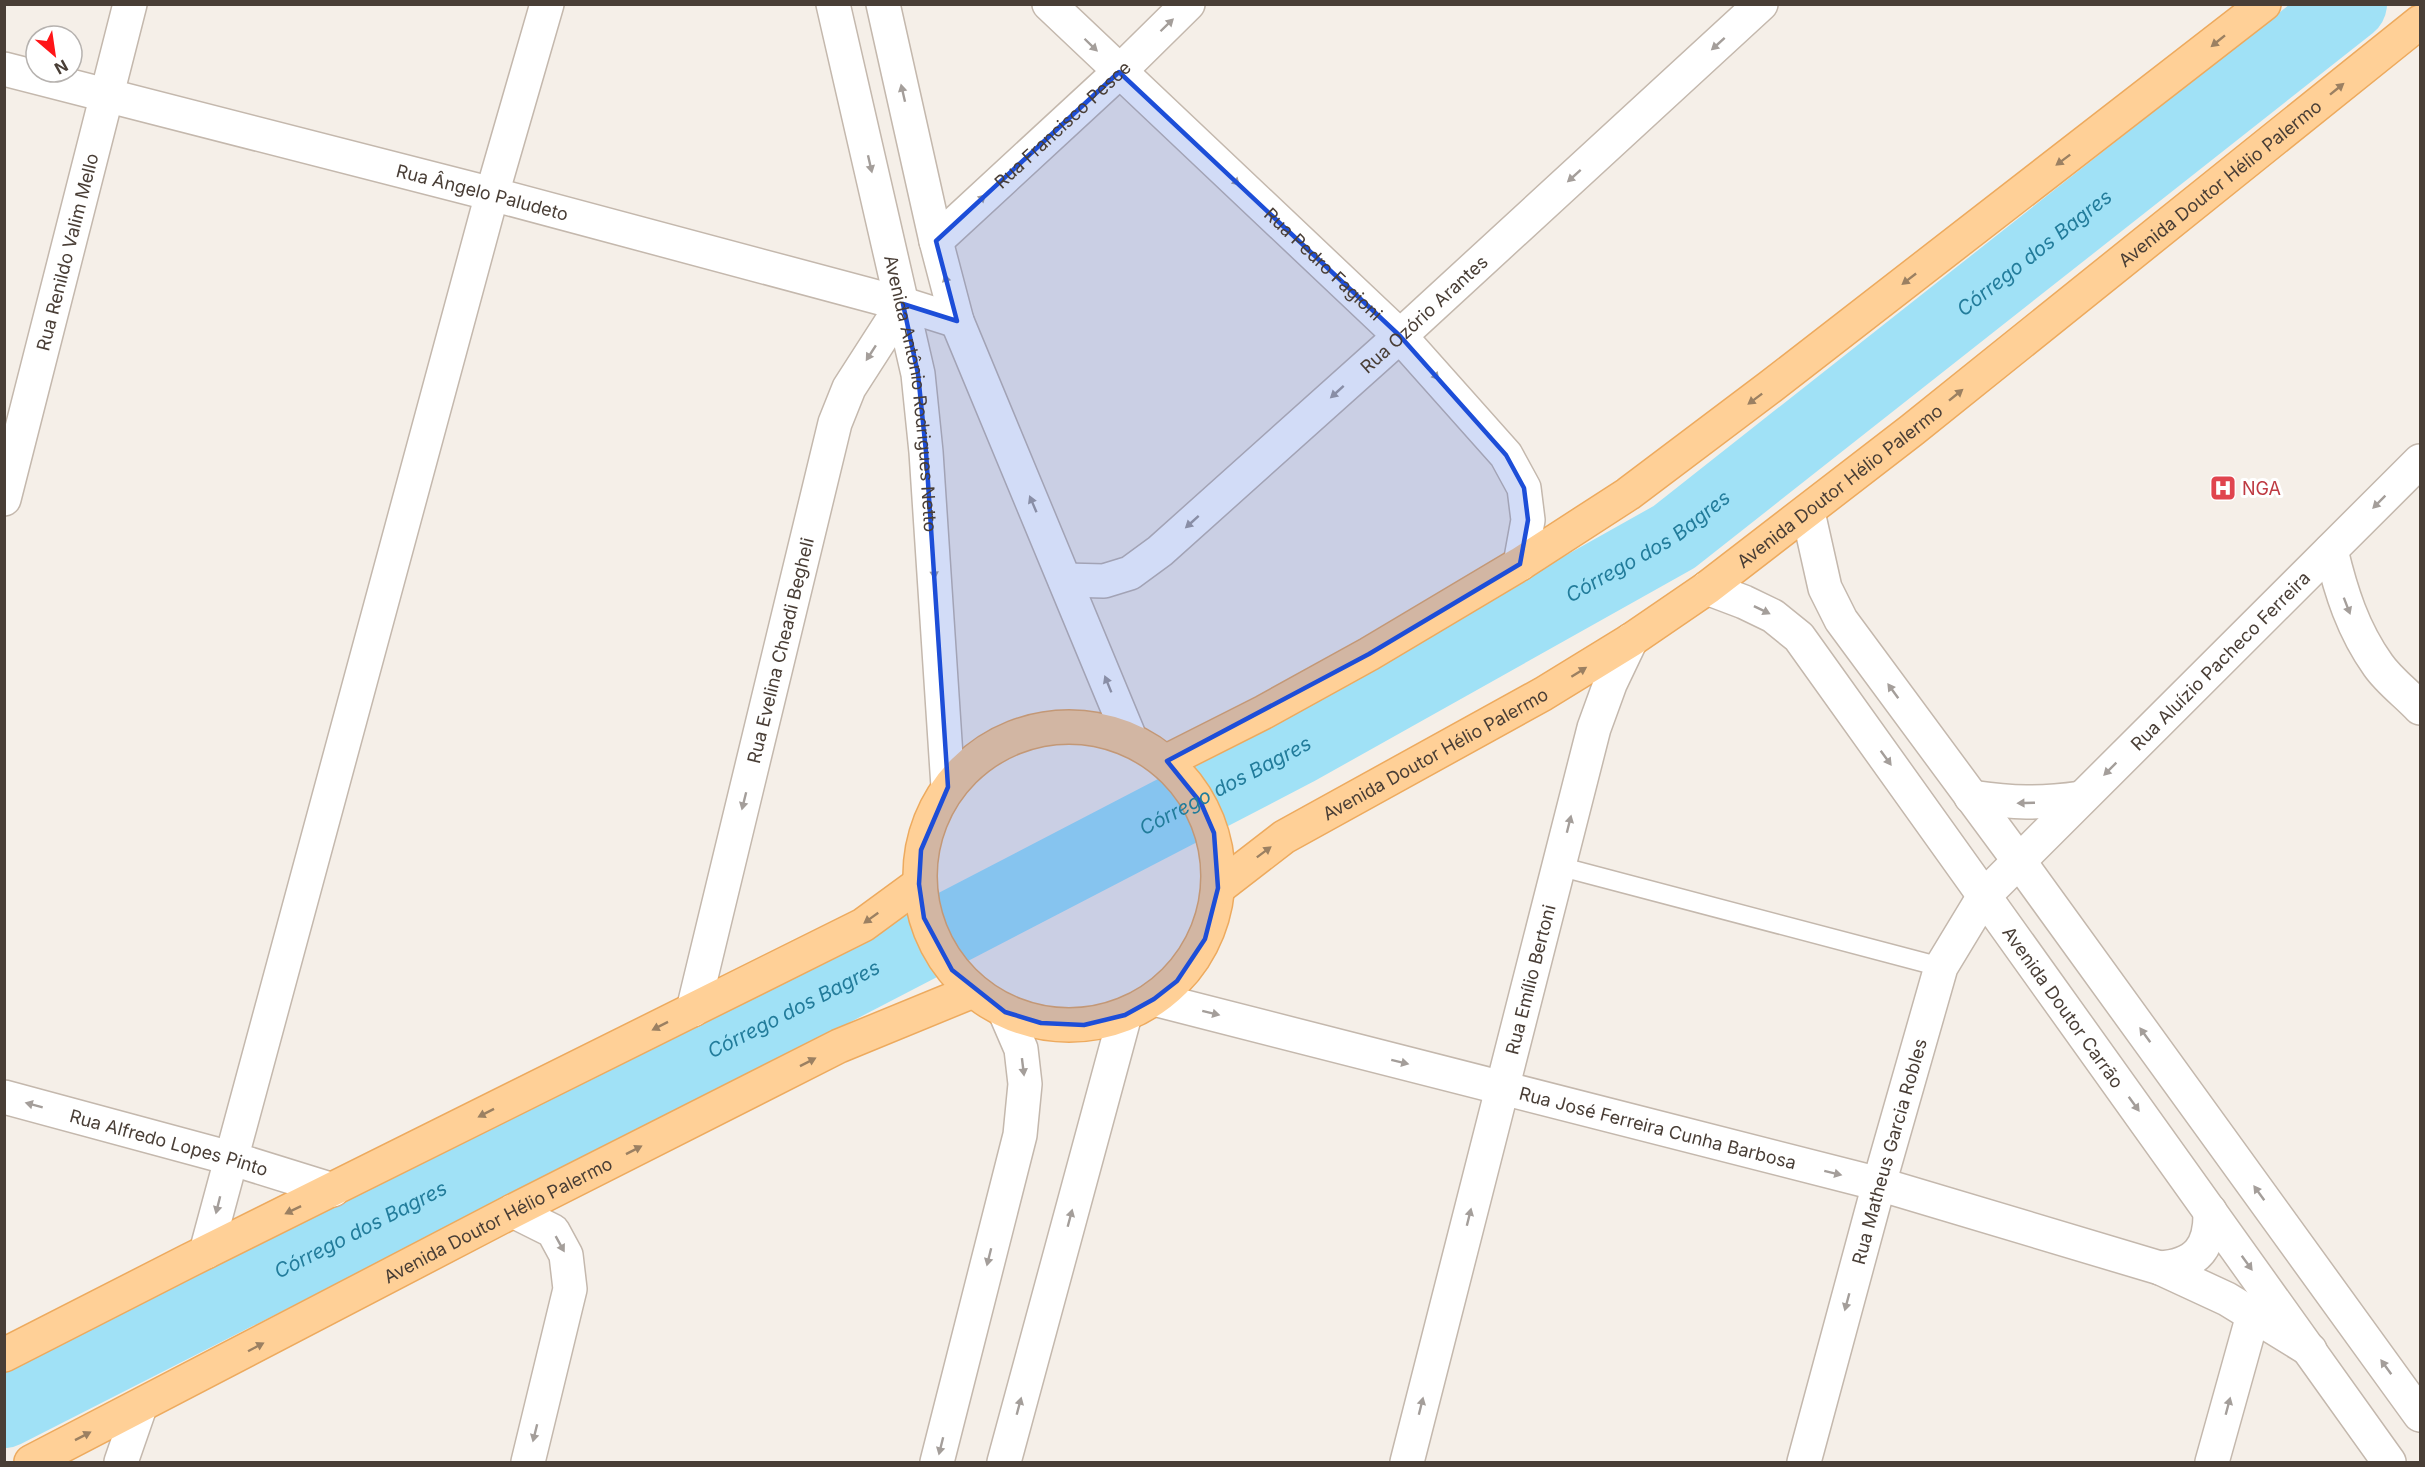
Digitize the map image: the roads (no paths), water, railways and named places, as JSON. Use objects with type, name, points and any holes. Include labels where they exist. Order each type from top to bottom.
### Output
[{"type":"main road","points":[[1174,769],[1264,712],[1369,654],[1520,564],[1628,494],[1752,402],[1963,236],[2193,62],[2264,4]]},
{"type":"main road","name":"Avenida Doutor Hélio Palermo","points":[[1218,888],[1284,837],[1544,694],[1631,640],[1707,588],[1808,512],[2421,22]]},
{"type":"main road","points":[[1050,727],[1091,727],[1130,738],[1174,769],[1201,803],[1214,833],[1218,858],[1218,888],[1215,911],[1205,939],[1177,981],[1154,999],[1125,1015],[1084,1025],[1041,1023],[1005,1012],[962,981],[936,945],[924,918],[919,884],[921,850],[931,817],[948,787],[977,758],[1011,738],[1050,727]]},
{"type":"main road","points":[[4,1355],[863,925],[919,884]]},
{"type":"main road","name":"Avenida Doutor Hélio Palermo","points":[[31,1462],[513,1211],[839,1047],[962,981]]},
{"type":"street","name":"Rua Renildo Valim Mello","points":[[4,499],[130,4]]},
{"type":"street","points":[[206,1252],[492,194],[547,4]]},
{"type":"street","name":"Avenida Antônio Rodrigues Netto","points":[[833,4],[918,374],[926,452],[948,787]]},
{"type":"street","points":[[883,4],[936,241],[957,321],[1130,738]]},
{"type":"street","name":"Rua Pedro Fagioni","points":[[1049,4],[1400,336],[1506,455],[1524,488],[1528,520],[1520,564]]},
{"type":"street","name":"Rua Francisco Pesce","points":[[936,241],[1119,72],[1188,4]]},
{"type":"street","name":"Rua Ozório Arantes","points":[[1065,580],[1104,581],[1130,573],[1160,551],[1400,336],[1761,4]]},
{"type":"street","name":"Rua Ângelo Paludeto","points":[[4,69],[106,97],[492,194],[903,304],[957,321]]},
{"type":"street","name":"Rua Evelina Cheadi Begheli","points":[[693,1010],[835,423],[849,388],[903,304]]},
{"type":"street","name":"Rua Aluízio Pacheco Ferreira","points":[[2019,861],[2421,461]]},
{"type":"street","points":[[1808,512],[1825,588],[1841,620],[2421,1415]]},
{"type":"street","points":[[2331,550],[2340,590],[2354,627],[2379,667],[2421,708]]},
{"type":"street","name":"Avenida Doutor Carrão","points":[[1707,588],[1773,616],[1799,637],[2389,1462]]},
{"type":"street","name":"Rua Emílio Bertoni","points":[[1407,1462],[1594,728],[1610,684],[1631,640]]},
{"type":"street","points":[[1971,796],[2016,803],[2082,798]]},
{"type":"street","name":"Rua Matheus Garcia Robles","points":[[1804,1462],[1941,967],[1984,896],[2019,861]]},
{"type":"street","name":"Rua José Ferreira Cunha Barbosa","points":[[1154,999],[1879,1185],[2160,1268],[2227,1299],[2310,1350]]},
{"type":"street","points":[[937,1462],[1020,1135],[1025,1084],[1021,1049],[1005,1012]]},
{"type":"street","points":[[1004,1462],[1125,1015]]},
{"type":"street","name":"Rua Alfredo Lopes Pinto","points":[[4,1097],[230,1158],[333,1190]]},
{"type":"street","points":[[513,1211],[553,1231],[566,1255],[570,1289],[528,1462]]},
{"type":"street","points":[[2160,1268],[2177,1267],[2193,1258],[2205,1245],[2210,1228],[2210,1211]]},
{"type":"street","points":[[2212,1462],[2253,1315]]},
{"type":"street","points":[[121,1462],[140,1407]]},
{"type":"lane","points":[[1558,866],[1941,967]]},
{"type":"waterway","name":"Córrego dos Bagres","points":[[4,1411],[826,993],[1296,749],[1674,537],[2350,4]]},
{"type":"place","name":"NGA","points":[[2223,488]]}]
